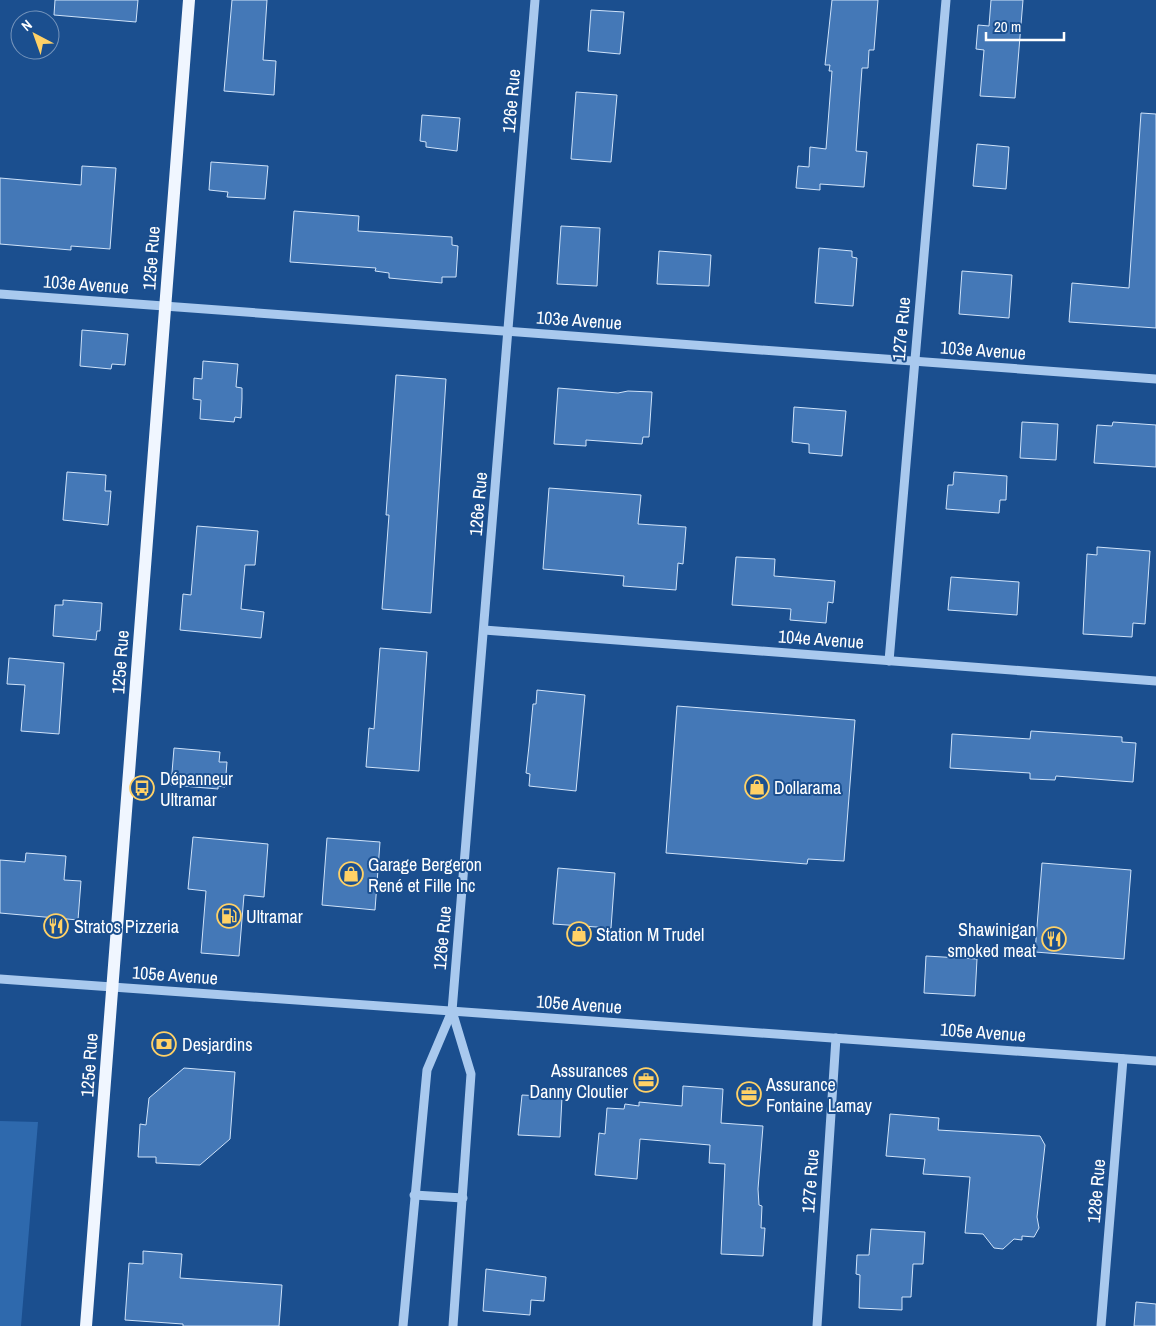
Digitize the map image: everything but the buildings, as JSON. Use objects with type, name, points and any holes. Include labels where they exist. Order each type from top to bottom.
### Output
[{"type":"main road","name":"125e Rue","points":[[86,1326],[189,0]]},
{"type":"street","name":"126e Rue","points":[[403,1326],[427,1070],[452,1011],[535,0]]},
{"type":"street","name":"127e Rue","points":[[889,661],[946,0]]},
{"type":"street","name":"103e Avenue","points":[[0,294],[1156,379]]},
{"type":"street","name":"104e Avenue","points":[[484,630],[1156,681]]},
{"type":"street","name":"105e Avenue","points":[[0,979],[1156,1062]]},
{"type":"street","name":"126e Rue","points":[[452,1011],[471,1074],[452,1326]]},
{"type":"street","name":"127e Rue","points":[[817,1326],[836,1038]]},
{"type":"street","name":"128e Rue","points":[[1101,1326],[1123,1059]]},
{"type":"street","points":[[414,1195],[463,1198]]},
{"type":"shaded area","points":[[0,1121],[38,1122],[21,1326],[0,1326]]},
{"type":"place","name":"Dollarama","points":[[757,787]]},
{"type":"place","name":"Dépanneur Ultramar","points":[[142,788]]},
{"type":"place","name":"Garage Bergeron René et Fille Inc","points":[[351,874]]},
{"type":"place","name":"Ultramar","points":[[229,916]]},
{"type":"place","name":"Stratos Pizzeria","points":[[56,926]]},
{"type":"place","name":"Station M Trudel","points":[[579,934]]},
{"type":"place","name":"Shawinigan smoked meat","points":[[1054,939]]},
{"type":"place","name":"Desjardins","points":[[164,1044]]},
{"type":"place","name":"Assurances Danny Cloutier","points":[[646,1080]]},
{"type":"place","name":"Assurance Fontaine Lamay","points":[[749,1094]]}]
